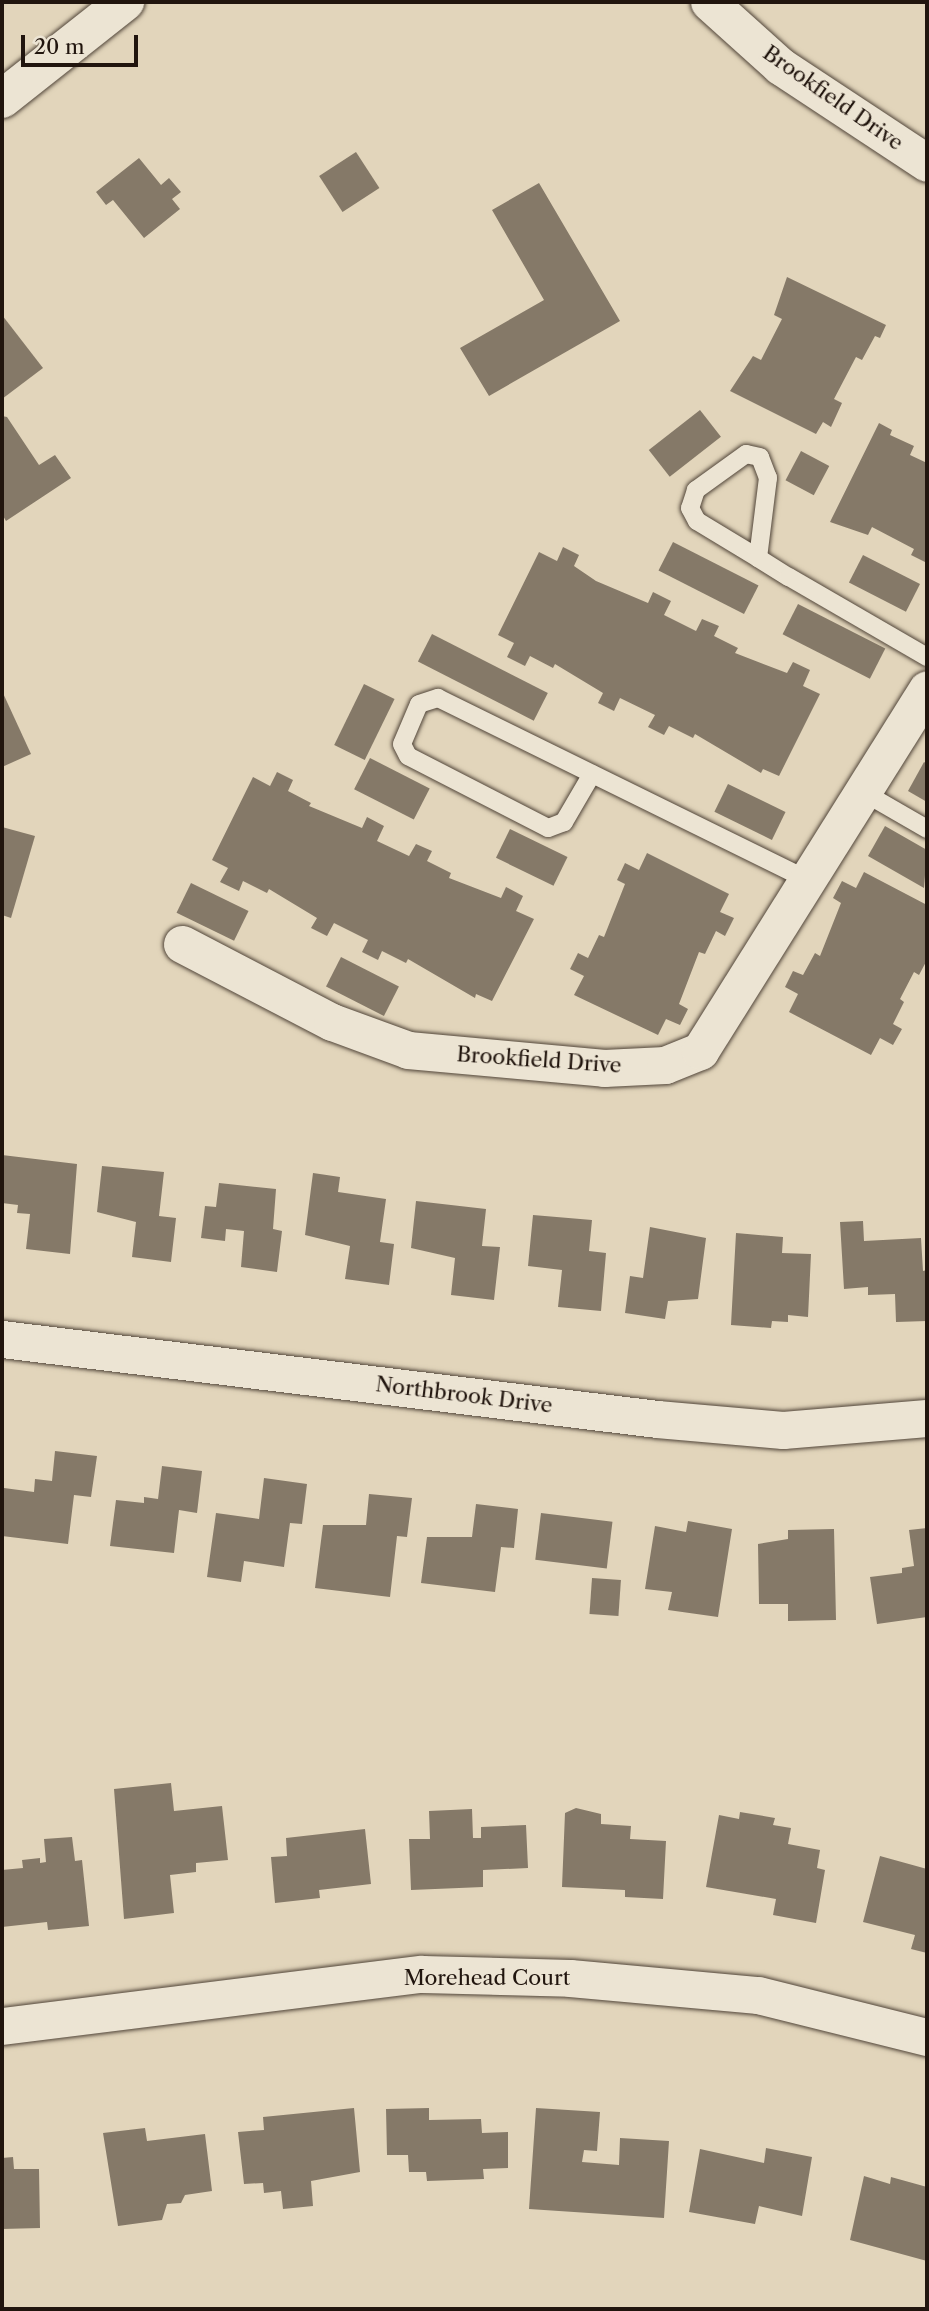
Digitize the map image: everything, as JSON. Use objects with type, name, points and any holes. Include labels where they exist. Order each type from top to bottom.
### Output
[{"type":"main road","points":[[2,99],[125,2]]},
{"type":"street","name":"Brookfield Drive","points":[[709,2],[780,66],[927,163]]},
{"type":"street","name":"Brookfield Drive","points":[[182,944],[332,1022],[408,1050],[604,1068],[665,1065],[700,1051],[927,689]]},
{"type":"street","name":"Northbrook Drive","points":[[2,1339],[657,1419],[783,1430],[927,1418]]},
{"type":"street","name":"Morehead Court","points":[[2,2025],[422,1974],[570,1978],[758,1995],[927,2037]]},
{"type":"lane","points":[[758,558],[768,478],[760,457],[746,454],[696,490],[690,508],[697,521],[758,558],[927,657]]},
{"type":"lane","points":[[592,774],[564,822],[548,828],[408,757],[402,744],[419,704],[438,698],[808,880]]},
{"type":"lane","points":[[863,792],[927,829]]},
{"type":"building","points":[[356,152],[379,188],[343,212],[319,176]]},
{"type":"building","points":[[139,158],[161,185],[169,178],[181,192],[172,199],[180,209],[144,238],[113,200],[106,205],[96,192]]},
{"type":"building","points":[[539,183],[620,321],[489,396],[460,348],[544,300],[492,210]]},
{"type":"building","points":[[787,277],[886,325],[880,338],[875,336],[862,360],[856,357],[834,399],[842,403],[831,427],[823,422],[816,434],[730,391],[753,356],[761,360],[782,319],[774,315]]},
{"type":"building","points":[[2,315],[43,368],[2,399]]},
{"type":"building","points":[[700,410],[721,437],[670,477],[649,450]]},
{"type":"building","points":[[2,416],[7,417],[39,465],[55,455],[71,478],[6,521],[2,514]]},
{"type":"building","points":[[879,423],[892,430],[890,435],[914,446],[910,455],[927,463],[927,563],[911,555],[914,549],[872,527],[868,535],[830,522]]},
{"type":"building","points":[[801,451],[829,466],[814,495],[786,480]]},
{"type":"building","points":[[673,542],[759,586],[744,614],[658,571]]},
{"type":"building","points":[[563,547],[579,555],[574,566],[596,581],[648,603],[653,592],[671,601],[664,615],[696,631],[702,619],[719,626],[714,636],[738,648],[735,653],[787,673],[793,662],[810,670],[803,686],[820,694],[779,776],[763,769],[761,773],[695,734],[693,738],[669,726],[664,735],[648,727],[655,715],[620,698],[614,711],[598,703],[603,693],[555,664],[553,668],[530,656],[525,666],[507,657],[514,643],[498,635],[539,552],[557,561]]},
{"type":"building","points":[[863,555],[920,584],[906,612],[849,583]]},
{"type":"building","points":[[798,604],[885,648],[870,679],[783,634]]},
{"type":"building","points":[[432,634],[548,693],[534,721],[418,662]]},
{"type":"building","points":[[364,684],[395,699],[365,760],[334,745]]},
{"type":"building","points":[[2,691],[31,754],[2,767]]},
{"type":"building","points":[[370,758],[430,788],[414,820],[354,789]]},
{"type":"building","points":[[924,762],[927,764],[927,802],[908,791]]},
{"type":"building","points":[[277,772],[293,780],[288,791],[311,803],[309,806],[362,828],[367,817],[384,826],[377,841],[409,856],[416,844],[432,851],[427,861],[451,873],[449,878],[501,898],[506,887],[523,896],[516,911],[534,919],[492,1001],[476,994],[475,998],[408,959],[406,963],[382,951],[378,960],[362,952],[368,940],[334,923],[327,936],[311,928],[317,918],[269,889],[267,893],[243,881],[239,891],[220,882],[228,868],[212,860],[253,777],[270,786]]},
{"type":"building","points":[[728,784],[786,812],[772,840],[714,812]]},
{"type":"building","points":[[885,826],[927,850],[924,888],[868,856]]},
{"type":"building","points":[[2,827],[35,836],[11,918],[2,915]]},
{"type":"building","points":[[510,829],[568,857],[553,886],[496,858]]},
{"type":"building","points":[[647,853],[729,894],[720,912],[734,918],[725,936],[716,931],[705,954],[699,952],[679,1004],[688,1009],[680,1025],[666,1019],[658,1035],[574,995],[584,976],[570,969],[578,953],[588,958],[599,935],[604,937],[625,884],[617,880],[625,863],[639,870]]},
{"type":"building","points":[[864,872],[927,905],[927,960],[919,975],[914,972],[900,999],[904,1002],[893,1024],[902,1029],[893,1045],[880,1038],[871,1055],[789,1012],[798,994],[785,987],[793,971],[803,975],[815,953],[820,956],[841,903],[833,898],[842,881],[856,888]]},
{"type":"building","points":[[191,883],[249,911],[234,941],[177,913]]},
{"type":"building","points":[[341,957],[399,987],[384,1016],[326,986]]},
{"type":"building","points":[[2,1155],[77,1164],[70,1254],[26,1249],[30,1214],[17,1213],[18,1205],[2,1203]]},
{"type":"building","points":[[102,1166],[164,1172],[159,1216],[176,1218],[171,1262],[132,1257],[136,1222],[97,1212]]},
{"type":"building","points":[[313,1173],[340,1177],[338,1192],[386,1199],[380,1242],[394,1244],[389,1285],[345,1279],[350,1246],[305,1235]]},
{"type":"building","points":[[219,1183],[276,1189],[273,1229],[282,1231],[277,1272],[241,1267],[244,1231],[226,1229],[225,1241],[201,1238],[205,1206],[216,1207]]},
{"type":"building","points":[[416,1201],[486,1209],[482,1246],[500,1247],[494,1300],[451,1295],[455,1258],[411,1248]]},
{"type":"building","points":[[533,1215],[592,1220],[589,1251],[606,1253],[601,1311],[558,1307],[562,1270],[528,1266]]},
{"type":"building","points":[[863,1221],[864,1241],[921,1238],[923,1271],[927,1270],[927,1321],[896,1322],[895,1294],[868,1295],[868,1287],[844,1289],[840,1222]]},
{"type":"building","points":[[650,1227],[706,1238],[698,1299],[668,1301],[665,1319],[625,1313],[630,1276],[643,1278]]},
{"type":"building","points":[[736,1233],[783,1237],[782,1253],[811,1254],[808,1317],[788,1315],[788,1322],[772,1321],[771,1328],[731,1325]]},
{"type":"building","points":[[55,1451],[97,1456],[91,1497],[74,1495],[68,1544],[2,1536],[4,1488],[34,1492],[35,1479],[52,1481]]},
{"type":"building","points":[[162,1466],[202,1471],[197,1513],[179,1510],[174,1553],[110,1546],[116,1500],[144,1503],[144,1497],[158,1499]]},
{"type":"building","points":[[264,1478],[307,1484],[302,1524],[290,1523],[284,1567],[244,1561],[241,1582],[207,1577],[216,1513],[259,1519]]},
{"type":"building","points":[[369,1494],[412,1498],[407,1537],[397,1536],[390,1597],[315,1588],[323,1525],[366,1525]]},
{"type":"building","points":[[476,1504],[518,1509],[514,1548],[501,1547],[495,1592],[421,1583],[427,1537],[472,1537]]},
{"type":"building","points":[[541,1513],[612,1522],[607,1568],[535,1560]]},
{"type":"building","points":[[688,1521],[732,1529],[718,1617],[668,1610],[672,1592],[645,1589],[655,1526],[686,1532]]},
{"type":"building","points":[[927,1528],[927,1617],[877,1624],[870,1577],[902,1573],[902,1568],[914,1566],[909,1530]]},
{"type":"building","points":[[834,1529],[836,1620],[788,1621],[788,1604],[759,1604],[758,1544],[788,1539],[788,1530]]},
{"type":"building","points":[[592,1578],[621,1580],[618,1616],[589,1614]]},
{"type":"building","points":[[171,1783],[174,1811],[222,1806],[228,1860],[196,1863],[196,1872],[170,1875],[174,1913],[124,1919],[114,1789]]},
{"type":"building","points":[[576,1808],[601,1814],[601,1824],[631,1826],[630,1839],[666,1841],[663,1899],[625,1897],[625,1890],[562,1887],[565,1813]]},
{"type":"building","points":[[472,1809],[473,1838],[481,1838],[481,1827],[526,1825],[528,1868],[483,1870],[483,1887],[411,1890],[409,1839],[430,1839],[429,1811]]},
{"type":"building","points":[[740,1812],[775,1818],[773,1825],[791,1828],[788,1844],[820,1850],[817,1868],[825,1870],[816,1923],[773,1915],[776,1899],[706,1887],[719,1815],[739,1819]]},
{"type":"building","points":[[365,1829],[371,1884],[319,1890],[320,1898],[275,1903],[271,1857],[287,1856],[286,1838]]},
{"type":"building","points":[[72,1837],[75,1861],[82,1860],[89,1926],[48,1930],[47,1922],[2,1927],[2,1870],[23,1868],[22,1860],[40,1858],[40,1863],[46,1862],[44,1839]]},
{"type":"building","points":[[880,1856],[927,1869],[927,1953],[911,1949],[915,1935],[863,1922]]},
{"type":"building","points":[[354,2108],[360,2172],[311,2181],[313,2206],[283,2209],[281,2191],[264,2193],[263,2183],[244,2184],[238,2132],[264,2130],[263,2117]]},
{"type":"building","points":[[429,2108],[429,2120],[481,2119],[482,2133],[508,2132],[508,2168],[483,2169],[484,2179],[427,2181],[426,2172],[409,2172],[408,2155],[387,2155],[386,2109]]},
{"type":"building","points":[[536,2108],[600,2112],[597,2151],[584,2150],[582,2162],[619,2165],[620,2138],[669,2141],[664,2218],[529,2209]]},
{"type":"building","points":[[145,2128],[147,2141],[205,2134],[212,2191],[185,2195],[181,2203],[167,2204],[162,2220],[118,2226],[103,2133]]},
{"type":"building","points":[[766,2148],[812,2157],[802,2216],[759,2206],[755,2224],[689,2212],[700,2149],[764,2163]]},
{"type":"building","points":[[13,2157],[14,2169],[39,2169],[40,2228],[2,2229],[2,2158]]},
{"type":"building","points":[[864,2176],[890,2184],[891,2177],[927,2187],[927,2261],[850,2240]]}]
